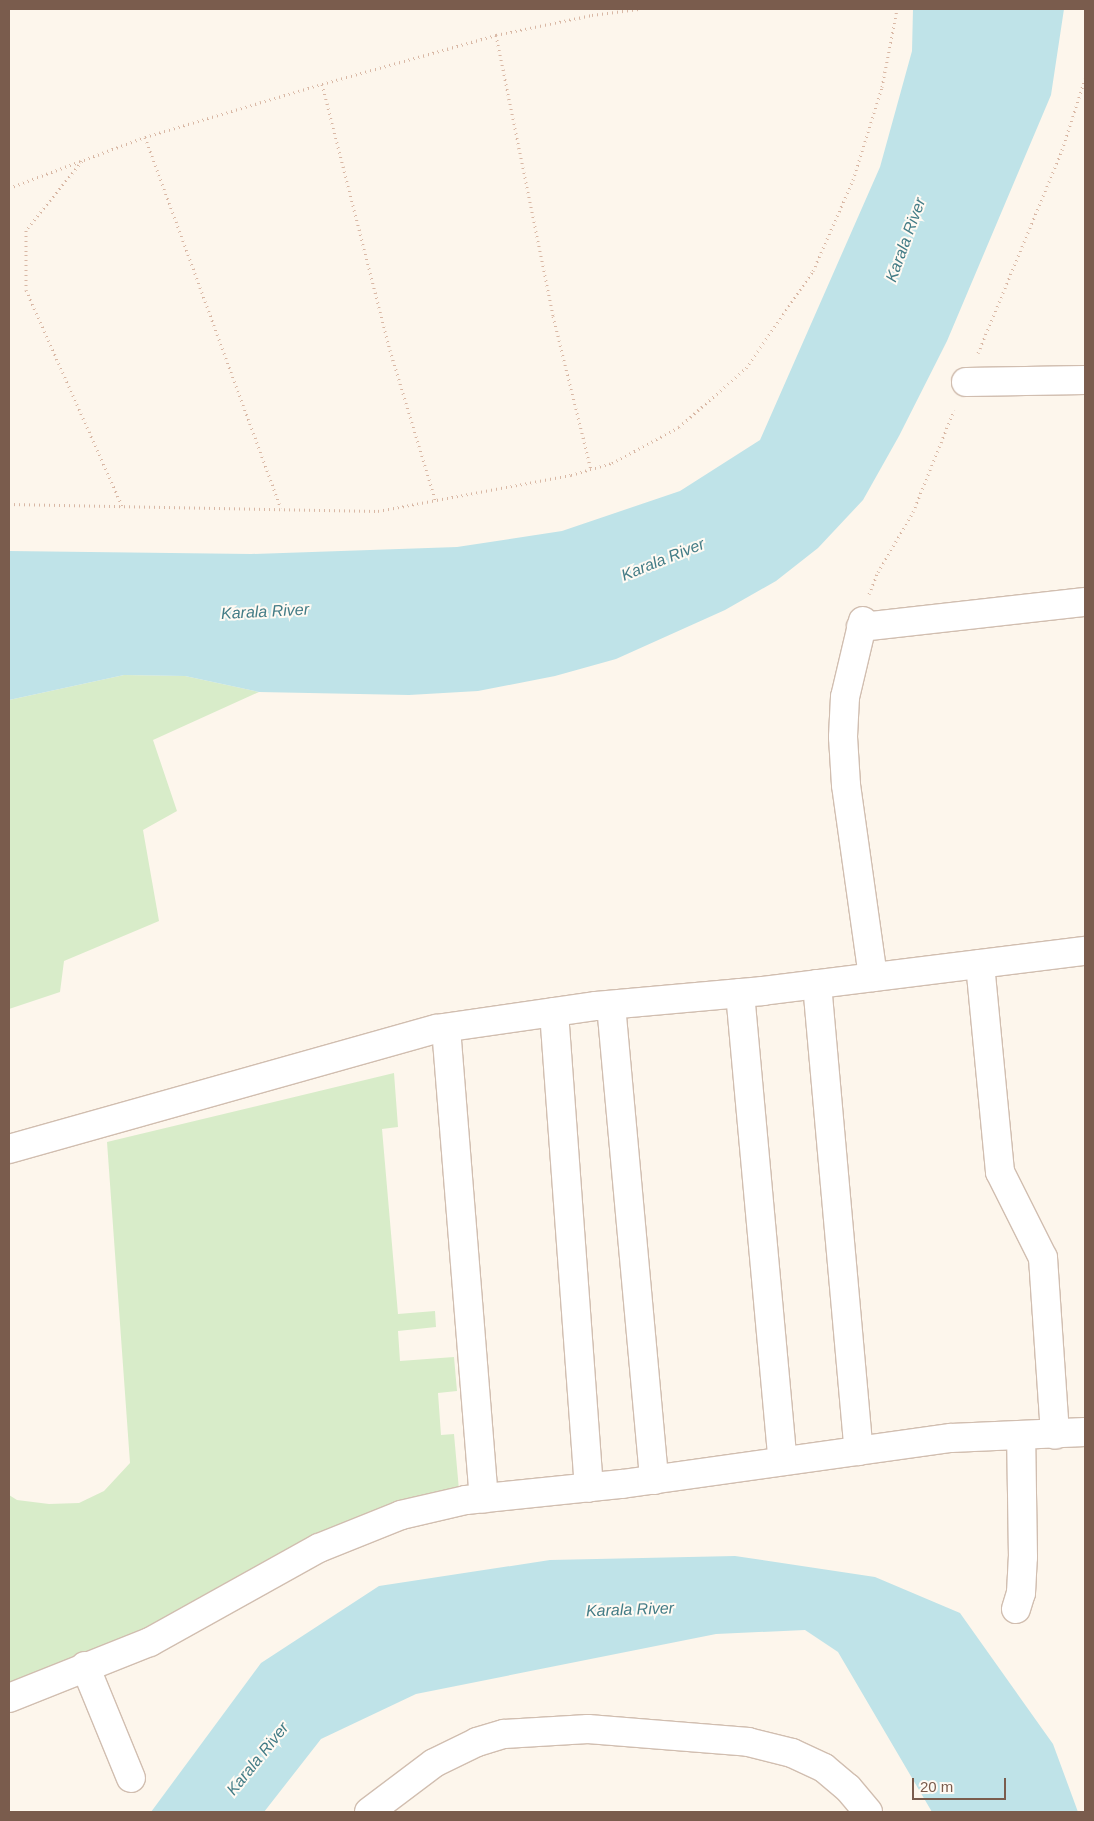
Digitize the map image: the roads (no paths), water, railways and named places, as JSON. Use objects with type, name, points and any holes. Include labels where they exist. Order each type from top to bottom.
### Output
[{"type":"street","points":[[966,382],[1085,380]]},
{"type":"street","points":[[873,977],[846,785],[842,737],[845,697],[862,624],[1085,602]]},
{"type":"street","points":[[9,1149],[446,1028],[611,1005],[740,993],[1085,951]]},
{"type":"street","points":[[980,964],[1000,1172],[1043,1258],[1055,1435]]},
{"type":"street","points":[[818,984],[859,1451]]},
{"type":"street","points":[[740,993],[783,1461]]},
{"type":"street","points":[[611,1005],[654,1480]]},
{"type":"street","points":[[554,1012],[589,1488]]},
{"type":"street","points":[[446,1028],[484,1498]]},
{"type":"street","points":[[9,1698],[85,1666],[150,1642],[319,1548],[401,1515],[484,1498],[654,1480],[951,1438],[1055,1435],[1085,1432]]},
{"type":"street","points":[[1016,1609],[1021,1594],[1023,1557],[1021,1435]]},
{"type":"street","points":[[85,1666],[131,1778]]},
{"type":"street","points":[[369,1812],[434,1763],[477,1742],[504,1734],[588,1729],[748,1742],[792,1753],[824,1768],[848,1788],[868,1812]]},
{"type":"water","name":"Karala River","points":[[913,9],[1064,9],[1051,95],[947,341],[899,436],[863,500],[818,548],[776,581],[725,610],[616,659],[555,676],[478,691],[409,695],[259,692],[185,676],[124,675],[9,700],[9,551],[251,554],[457,547],[562,531],[680,491],[760,440],[880,167],[912,51]]},
{"type":"water","name":"Karala River","points":[[735,1556],[875,1577],[960,1613],[1053,1744],[1078,1812],[932,1812],[838,1652],[805,1630],[716,1634],[416,1694],[321,1739],[264,1812],[151,1812],[261,1663],[379,1586],[550,1560]]}]
